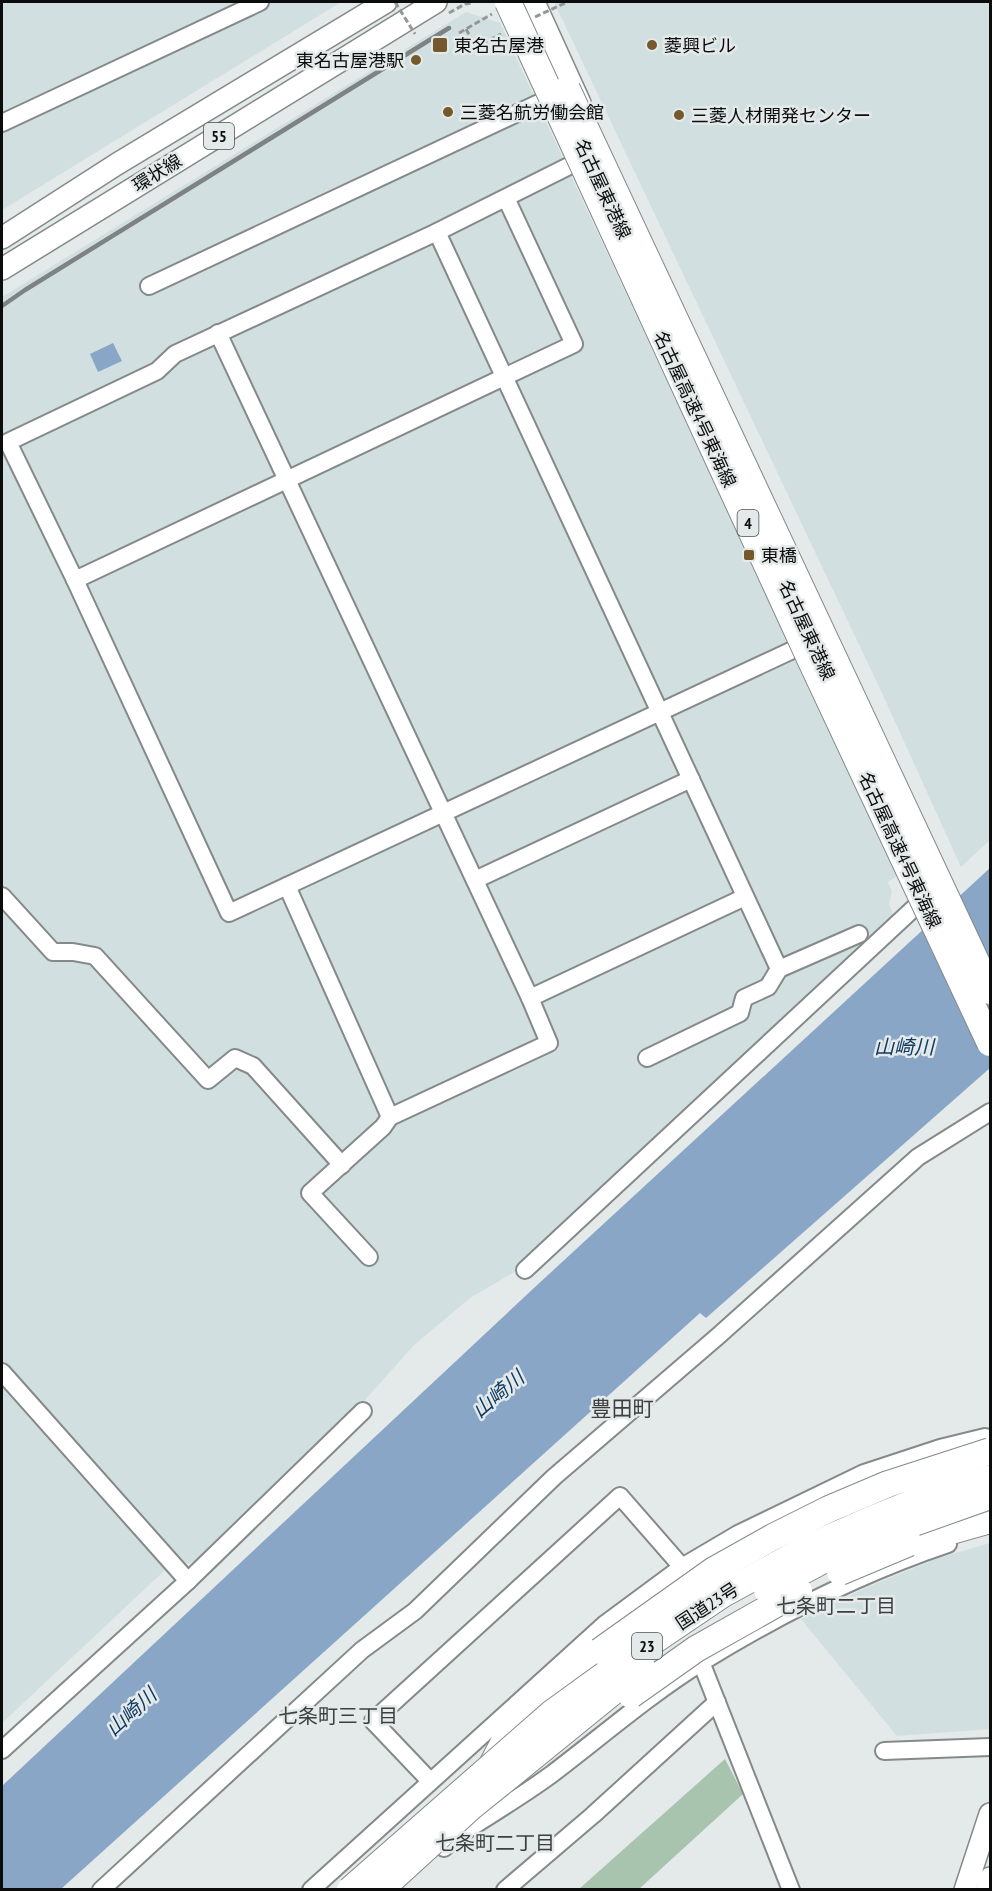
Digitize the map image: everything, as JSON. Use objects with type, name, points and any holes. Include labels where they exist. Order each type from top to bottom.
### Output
[{"type":"highway","name":"名古屋高速4号東海線","points":[[526,2],[990,991]]},
{"type":"highway","name":"名古屋高速4号東海線","points":[[500,8],[990,1043]]},
{"type":"highway","points":[[490,1767],[507,1736],[600,1651],[714,1570],[772,1537],[829,1509],[888,1484],[990,1451]]},
{"type":"highway","name":"国道23号","points":[[350,1890],[552,1713],[723,1594],[812,1546],[867,1521],[924,1498],[990,1478]]},
{"type":"highway","name":"国道23号","points":[[380,1890],[471,1807],[625,1682],[735,1606],[831,1556],[880,1535],[990,1496]]},
{"type":"highway","points":[[471,1807],[696,1649],[809,1586],[909,1543],[990,1520]]},
{"type":"main road","name":"環状線","points":[[2,238],[117,164],[386,2]]},
{"type":"main road","name":"環状線","points":[[2,269],[436,2]]},
{"type":"main road","name":"名古屋東港線","points":[[515,2],[934,900],[990,1004]]},
{"type":"main road","name":"名古屋東港線","points":[[534,2],[934,900],[990,1031]]},
{"type":"main road","points":[[964,1890],[990,1814]]},
{"type":"main road","points":[[987,1890],[990,1878]]},
{"type":"street","points":[[2,123],[260,2]]},
{"type":"street","points":[[149,286],[558,94]]},
{"type":"street","points":[[588,156],[437,232],[175,354],[157,371],[8,442],[75,580],[229,913],[812,641]]},
{"type":"street","points":[[75,580],[574,344],[506,198]]},
{"type":"street","points":[[437,232],[780,969]]},
{"type":"street","points":[[218,333],[444,813],[549,1043],[390,1117],[383,1127],[310,1193],[369,1257]]},
{"type":"street","points":[[475,880],[691,779]]},
{"type":"street","points":[[286,886],[390,1117]]},
{"type":"street","points":[[2,896],[53,952],[73,952],[94,956],[208,1080],[235,1058],[253,1066],[342,1165]]},
{"type":"street","points":[[530,998],[745,897]]},
{"type":"street","points":[[525,1270],[934,900]]},
{"type":"street","points":[[647,1058],[740,1013],[744,998],[768,987],[780,969],[859,934]]},
{"type":"street","points":[[101,1890],[362,1650],[415,1611],[554,1477],[717,1337],[918,1157],[990,1112]]},
{"type":"street","points":[[2,1372],[188,1581]]},
{"type":"street","points":[[2,1750],[188,1581],[363,1411]]},
{"type":"street","points":[[311,1890],[605,1624],[682,1567],[738,1534],[864,1473],[940,1448],[985,1437],[990,1438]]},
{"type":"street","points":[[430,1781],[373,1721],[620,1496],[682,1567],[723,1650]]},
{"type":"street","points":[[396,1890],[457,1836],[550,1775],[701,1662],[803,1605],[845,1585],[910,1557],[974,1535],[990,1527]]},
{"type":"street","points":[[701,1662],[790,1890]]},
{"type":"street","points":[[505,1890],[593,1815],[717,1702]]},
{"type":"street","points":[[884,1751],[990,1747]]},
{"type":"path","points":[[395,2],[415,34]]},
{"type":"path","points":[[459,33],[500,8]]},
{"type":"path","points":[[466,29],[476,46],[501,34]]},
{"type":"shaded area","points":[[2,2],[341,2],[2,210]]},
{"type":"shaded area","points":[[554,2],[990,2],[990,840],[961,867],[882,693]]},
{"type":"shaded area","points":[[466,12],[500,23],[897,876],[888,882],[892,892],[889,904],[896,921],[521,1268],[470,1298],[414,1345],[357,1409],[193,1563],[181,1564],[2,1362],[2,297]]},
{"type":"shaded area","points":[[2,1387],[165,1570],[2,1723]]},
{"type":"shaded area","points":[[990,1543],[990,1729],[897,1736],[801,1619],[870,1586],[939,1558]]},
{"type":"green space","points":[[725,1759],[743,1794],[639,1889],[579,1889]]},
{"type":"water","points":[[113,343],[122,361],[98,372],[90,354]]},
{"type":"water","name":"山崎川","points":[[990,868],[990,1068],[706,1318],[700,1313],[61,1889],[2,1890],[2,1786],[535,1287]]},
{"type":"railway","points":[[2,306],[449,28]]},
{"type":"place","name":"東名古屋港","points":[[440,45]]},
{"type":"place","name":"菱興ビル","points":[[652,45]]},
{"type":"place","name":"東名古屋港駅","points":[[416,60]]},
{"type":"place","name":"三菱名航労働会館","points":[[448,112]]},
{"type":"place","name":"三菱人材開発センター","points":[[679,115]]},
{"type":"place","name":"東橋","points":[[749,555]]},
{"type":"district","name":"豊田町","points":[[622,1408]]},
{"type":"district","name":"七条町二丁目","points":[[836,1606]]},
{"type":"district","name":"七条町三丁目","points":[[338,1716]]},
{"type":"district","name":"七条町二丁目","points":[[495,1843]]}]
